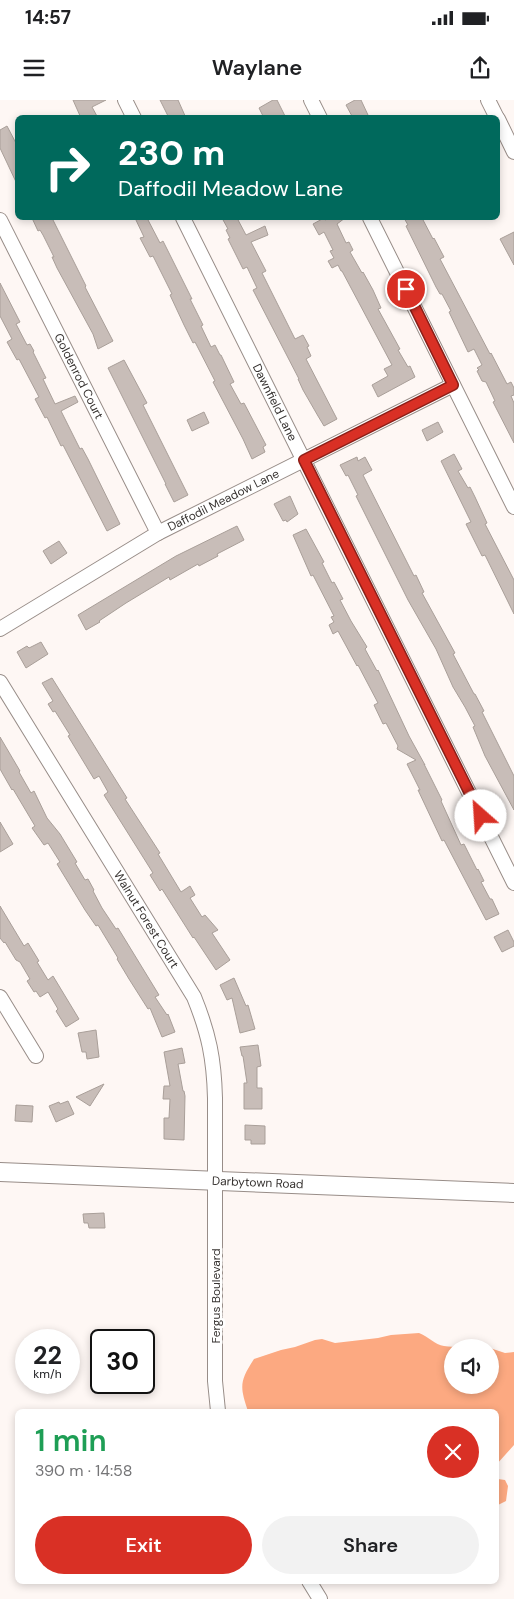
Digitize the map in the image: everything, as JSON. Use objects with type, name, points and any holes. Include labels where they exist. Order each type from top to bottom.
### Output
[{"type":"main road","name":"Darbytown Road","points":[[0,1172],[514,1192]]},
{"type":"street","points":[[125,100],[132,115]]},
{"type":"street","points":[[311,100],[318,115]]},
{"type":"street","points":[[488,100],[496,115]]},
{"type":"street","points":[[500,124],[514,152]]},
{"type":"street","name":"Goldenrod Court","points":[[0,220],[158,533]]},
{"type":"street","name":"Dawnfield Lane","points":[[184,220],[514,883]]},
{"type":"street","points":[[371,220],[514,507]]},
{"type":"street","name":"Daffodil Meadow Lane","points":[[0,629],[158,533],[453,385]]},
{"type":"street","name":"Walnut Forest Court","points":[[0,682],[194,997],[210,1040],[213,1058],[216,1181]]},
{"type":"street","points":[[0,997],[36,1056]]},
{"type":"street","name":"Fergus Boulevard","points":[[216,1181],[215,1381],[218,1409]]},
{"type":"street","points":[[311,1584],[320,1599]]},
{"type":"shaded area","points":[[419,1333],[444,1346],[444,1394],[499,1394],[499,1351],[505,1353],[514,1352],[514,1445],[499,1462],[499,1409],[247,1409],[242,1385],[243,1379],[254,1359],[315,1340],[322,1339],[335,1343]]},
{"type":"shaded area","points":[[499,1479],[505,1480],[508,1486],[506,1501],[499,1504]]},
{"type":"building","points":[[73,100],[106,100],[92,107],[96,115],[80,115]]},
{"type":"building","points":[[160,100],[178,100],[185,115],[168,115]]},
{"type":"building","points":[[273,100],[277,100],[284,115],[262,115],[259,108]]},
{"type":"building","points":[[355,100],[361,100],[368,115],[351,115],[346,105]]},
{"type":"building","points":[[7,126],[15,141],[15,180],[0,148],[0,130]]},
{"type":"building","points":[[33,220],[53,220],[113,341],[98,349],[93,334],[57,268],[52,257],[54,257],[43,235],[40,230],[38,231]]},
{"type":"building","points":[[136,220],[148,220],[160,243],[163,241],[192,299],[190,299],[211,347],[215,345],[221,355],[234,382],[230,384],[241,404],[244,403],[266,445],[263,447],[265,452],[252,459],[213,382],[215,381],[184,325],[170,295],[172,294],[153,256],[150,257],[140,238],[144,237]]},
{"type":"building","points":[[223,220],[238,220],[246,235],[265,226],[268,235],[251,242],[266,271],[262,273],[295,339],[303,335],[309,346],[307,347],[311,356],[306,359],[337,419],[324,426],[303,390],[253,290],[257,288],[247,267],[243,269],[228,239],[230,238],[226,230],[228,229]]},
{"type":"building","points":[[320,220],[342,220],[337,224],[346,243],[349,242],[353,250],[350,252],[373,290],[381,308],[378,309],[400,349],[398,350],[408,367],[410,366],[415,377],[378,397],[372,385],[388,376],[384,369],[392,365],[342,271],[338,265],[332,268],[328,261],[334,258],[330,251],[333,250],[324,232],[319,235],[313,224]]},
{"type":"building","points":[[405,220],[423,220],[444,257],[440,259],[490,354],[507,384],[511,382],[514,388],[514,395],[511,396],[514,403],[514,443],[493,402],[495,401],[486,382],[482,381],[477,371],[479,370],[477,368],[482,365],[474,349],[468,352],[449,312],[451,311],[436,287],[406,226],[408,225]]},
{"type":"building","points":[[514,232],[514,265],[500,239]]},
{"type":"building","points":[[0,283],[20,322],[16,324],[27,345],[30,344],[34,351],[46,378],[43,379],[55,404],[75,396],[78,402],[61,411],[80,449],[82,448],[88,459],[120,524],[107,531],[63,445],[61,446],[47,417],[45,418],[35,399],[39,397],[19,359],[17,360],[7,342],[12,339],[0,316]]},
{"type":"building","points":[[124,360],[147,403],[143,405],[188,495],[174,502],[108,368]]},
{"type":"building","points":[[204,412],[209,423],[192,431],[187,420]]},
{"type":"building","points":[[438,422],[443,432],[427,441],[422,430]]},
{"type":"building","points":[[454,454],[462,469],[458,471],[468,488],[470,487],[487,523],[485,524],[514,580],[514,614],[485,555],[482,556],[466,524],[471,522],[441,461]]},
{"type":"building","points":[[357,457],[358,461],[365,457],[372,470],[363,475],[414,576],[416,575],[424,592],[422,593],[455,653],[453,654],[484,711],[482,712],[514,776],[514,810],[485,756],[473,727],[475,726],[453,687],[436,649],[408,600],[356,496],[358,495],[348,475],[346,476],[340,465]]},
{"type":"building","points":[[290,496],[298,514],[287,522],[286,520],[283,521],[274,504]]},
{"type":"building","points":[[237,526],[244,540],[199,566],[198,564],[170,580],[169,577],[86,630],[78,615],[176,556]]},
{"type":"building","points":[[306,529],[324,562],[322,563],[332,583],[334,582],[343,599],[340,600],[367,647],[365,649],[378,670],[425,765],[461,845],[464,844],[478,869],[484,881],[481,882],[499,914],[486,920],[444,840],[442,841],[418,790],[420,790],[407,764],[416,760],[397,749],[398,746],[386,723],[383,724],[374,705],[378,703],[358,665],[338,631],[333,634],[329,625],[334,622],[331,617],[334,616],[313,575],[311,576],[293,535]]},
{"type":"building","points":[[59,541],[67,553],[51,564],[43,551]]},
{"type":"building","points":[[41,642],[48,654],[26,668],[17,652],[27,646],[29,648]]},
{"type":"building","points":[[52,678],[127,798],[125,799],[160,853],[158,854],[181,892],[190,886],[195,895],[190,898],[202,917],[205,915],[218,930],[212,933],[230,960],[216,970],[162,889],[160,891],[150,875],[153,873],[104,795],[108,792],[99,776],[94,779],[68,736],[70,735],[55,711],[53,712],[48,704],[53,701],[42,683]]},
{"type":"building","points":[[0,737],[31,793],[34,791],[47,818],[60,834],[77,862],[75,863],[85,880],[88,879],[102,908],[116,929],[118,928],[159,995],[155,997],[168,1014],[175,1032],[162,1037],[150,1008],[148,1009],[129,979],[98,925],[96,926],[85,910],[57,864],[60,862],[48,843],[44,845],[32,828],[35,826],[0,769]]},
{"type":"building","points":[[0,822],[13,844],[0,852]]},
{"type":"building","points":[[0,906],[24,946],[28,943],[48,980],[53,976],[79,1019],[66,1027],[56,1011],[58,1009],[48,992],[40,997],[36,991],[34,992],[27,981],[30,979],[20,962],[16,960],[5,942],[0,938]]},
{"type":"building","points":[[508,930],[514,946],[502,952],[494,937]]},
{"type":"building","points":[[234,978],[246,1006],[248,1005],[255,1029],[240,1033],[232,998],[227,1000],[220,985]]},
{"type":"building","points":[[96,1030],[99,1057],[87,1059],[86,1052],[82,1052],[78,1033]]},
{"type":"building","points":[[258,1045],[261,1066],[257,1067],[257,1088],[262,1088],[262,1109],[244,1109],[244,1083],[247,1083],[240,1047]]},
{"type":"building","points":[[182,1048],[185,1063],[178,1064],[185,1096],[184,1140],[164,1139],[164,1118],[169,1118],[170,1099],[163,1099],[164,1086],[170,1086],[164,1052]]},
{"type":"building","points":[[104,1084],[90,1106],[76,1097]]},
{"type":"building","points":[[68,1101],[74,1114],[56,1122],[49,1106]]},
{"type":"building","points":[[16,1105],[33,1106],[32,1122],[15,1121]]},
{"type":"building","points":[[245,1125],[265,1126],[265,1144],[251,1144],[251,1140],[245,1140]]},
{"type":"building","points":[[104,1213],[105,1228],[89,1228],[88,1223],[84,1223],[83,1214]]},
{"type":"route","points":[[406,289],[453,385],[304,460],[481,816]]}]
